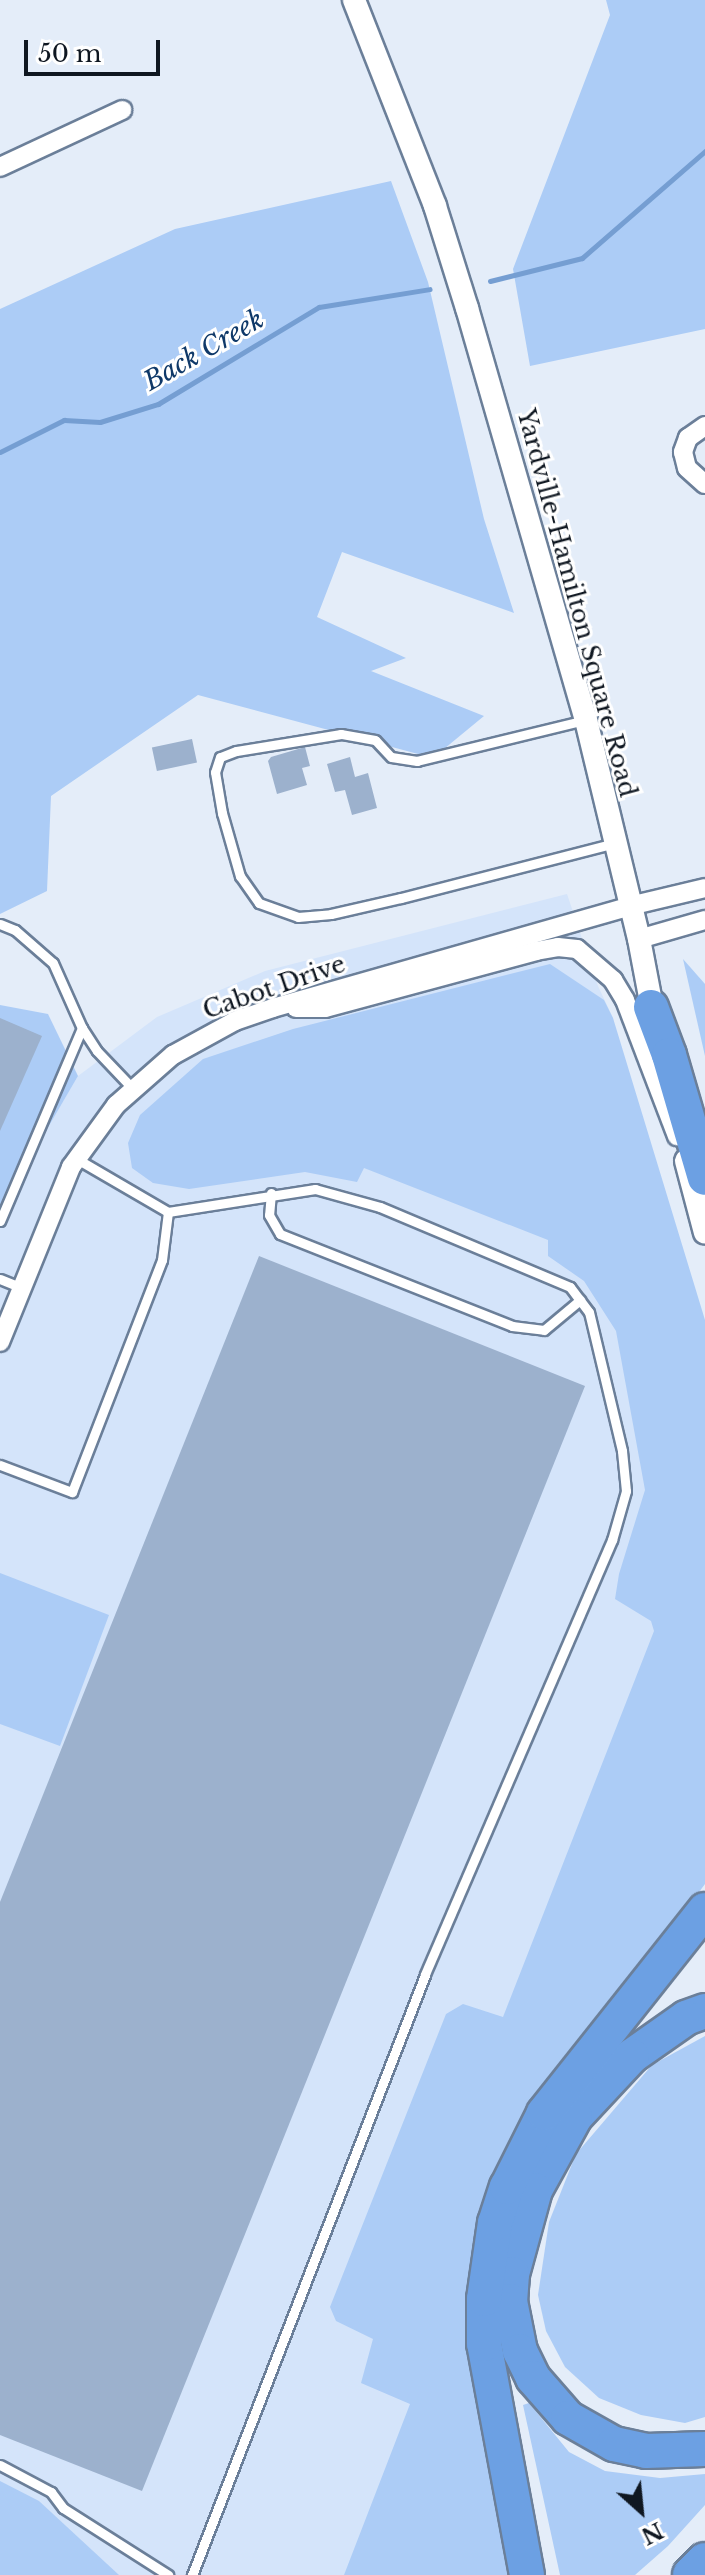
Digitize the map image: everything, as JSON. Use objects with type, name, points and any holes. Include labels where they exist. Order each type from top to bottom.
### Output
[{"type":"highway","points":[[651,1007],[696,1170]]},
{"type":"highway","points":[[527,2575],[484,2344],[484,2299],[495,2223],[507,2187],[544,2113],[705,1910]]},
{"type":"highway","points":[[705,2011],[673,2026],[632,2056],[575,2117],[535,2190],[512,2274],[510,2301],[513,2328],[526,2365],[549,2400],[568,2418],[601,2438],[635,2449],[675,2452],[705,2449]]},
{"type":"highway","points":[[690,2575],[705,2560]]},
{"type":"street","name":"Yardville-Hamilton Square Road","points":[[354,0],[451,252],[586,720],[639,939],[651,1007]]},
{"type":"street","points":[[0,167],[122,110]]},
{"type":"street","points":[[705,426],[688,438],[683,452],[687,468],[705,484]]},
{"type":"street","name":"Cabot Drive","points":[[0,1342],[77,1159],[94,1133],[133,1089],[173,1055],[203,1037],[273,1008],[630,906],[705,888]]},
{"type":"street","points":[[639,939],[705,920]]},
{"type":"street","points":[[273,1008],[325,1008],[536,951],[558,947],[577,949],[613,980],[625,1000],[696,1170],[705,1233]]},
{"type":"lane","points":[[586,720],[417,761],[391,757],[375,740],[341,734],[236,751],[220,757],[215,772],[222,813],[240,876],[259,903],[298,917],[331,914],[401,898],[615,843]]},
{"type":"lane","points":[[0,924],[15,930],[53,963],[82,1028],[97,1051],[133,1089]]},
{"type":"lane","points":[[0,1221],[82,1028]]},
{"type":"lane","points":[[77,1159],[168,1212],[271,1193],[315,1189],[380,1207],[570,1287],[589,1312],[622,1451],[626,1491],[612,1540],[425,1975],[192,2575]]},
{"type":"lane","points":[[271,1193],[269,1215],[280,1234],[512,1326],[544,1330],[580,1300]]},
{"type":"lane","points":[[0,1465],[72,1492],[162,1260],[168,1212]]},
{"type":"lane","points":[[0,1279],[22,1288]]},
{"type":"lane","points":[[0,2465],[51,2492],[63,2508],[168,2575]]},
{"type":"shaded area","points":[[606,0],[705,0],[705,329],[530,366],[513,269],[610,15]]},
{"type":"shaded area","points":[[391,181],[428,282],[484,519],[514,613],[342,552],[317,617],[406,658],[371,671],[484,716],[433,758],[198,695],[51,796],[47,891],[0,914],[0,309],[175,229]]},
{"type":"shaded area","points":[[567,894],[598,986],[613,1018],[705,1575],[430,2450],[385,2575],[38,2575],[0,2535],[0,1210],[78,1076],[157,1017],[265,971]]},
{"type":"shaded area","points":[[683,959],[705,984],[705,1056]]},
{"type":"shaded area","points":[[550,964],[604,1000],[613,1018],[705,1320],[705,1884],[520,2131],[489,2194],[512,2575],[344,2575],[410,2404],[361,2383],[373,2339],[336,2321],[330,2307],[446,2014],[463,2004],[503,2017],[654,1631],[651,1621],[615,1599],[619,1574],[645,1490],[616,1331],[584,1281],[548,1256],[548,1240],[364,1168],[357,1182],[305,1172],[189,1189],[153,1183],[132,1168],[128,1143],[140,1115],[203,1059],[293,1029]]},
{"type":"shaded area","points":[[0,1005],[48,1014],[78,1076],[0,1210]]},
{"type":"shaded area","points":[[0,1573],[109,1615],[60,1746],[0,1724]]},
{"type":"shaded area","points":[[705,2036],[705,2417],[685,2423],[641,2415],[599,2398],[565,2367],[546,2331],[538,2295],[549,2222],[576,2154],[652,2065]]},
{"type":"shaded area","points":[[529,2403],[569,2452],[605,2471],[660,2478],[705,2474],[705,2505],[668,2546],[635,2575],[560,2575],[523,2405]]},
{"type":"shaded area","points":[[0,2481],[39,2501],[119,2575],[0,2575]]},
{"type":"building","points":[[192,739],[197,762],[157,771],[152,748]]},
{"type":"building","points":[[305,747],[310,766],[302,768],[307,785],[277,794],[268,761],[271,757]]},
{"type":"building","points":[[350,757],[355,777],[368,773],[377,808],[352,815],[345,790],[335,792],[327,764]]},
{"type":"building","points":[[0,1018],[42,1036],[0,1131]]},
{"type":"building","points":[[259,1256],[585,1386],[142,2491],[0,2435],[0,1902]]},
{"type":"waterway","name":"Back Creek","points":[[490,281],[582,258],[705,151]]},
{"type":"waterway","name":"Back Creek","points":[[0,452],[64,420],[100,422],[158,404],[319,307],[430,289]]}]
